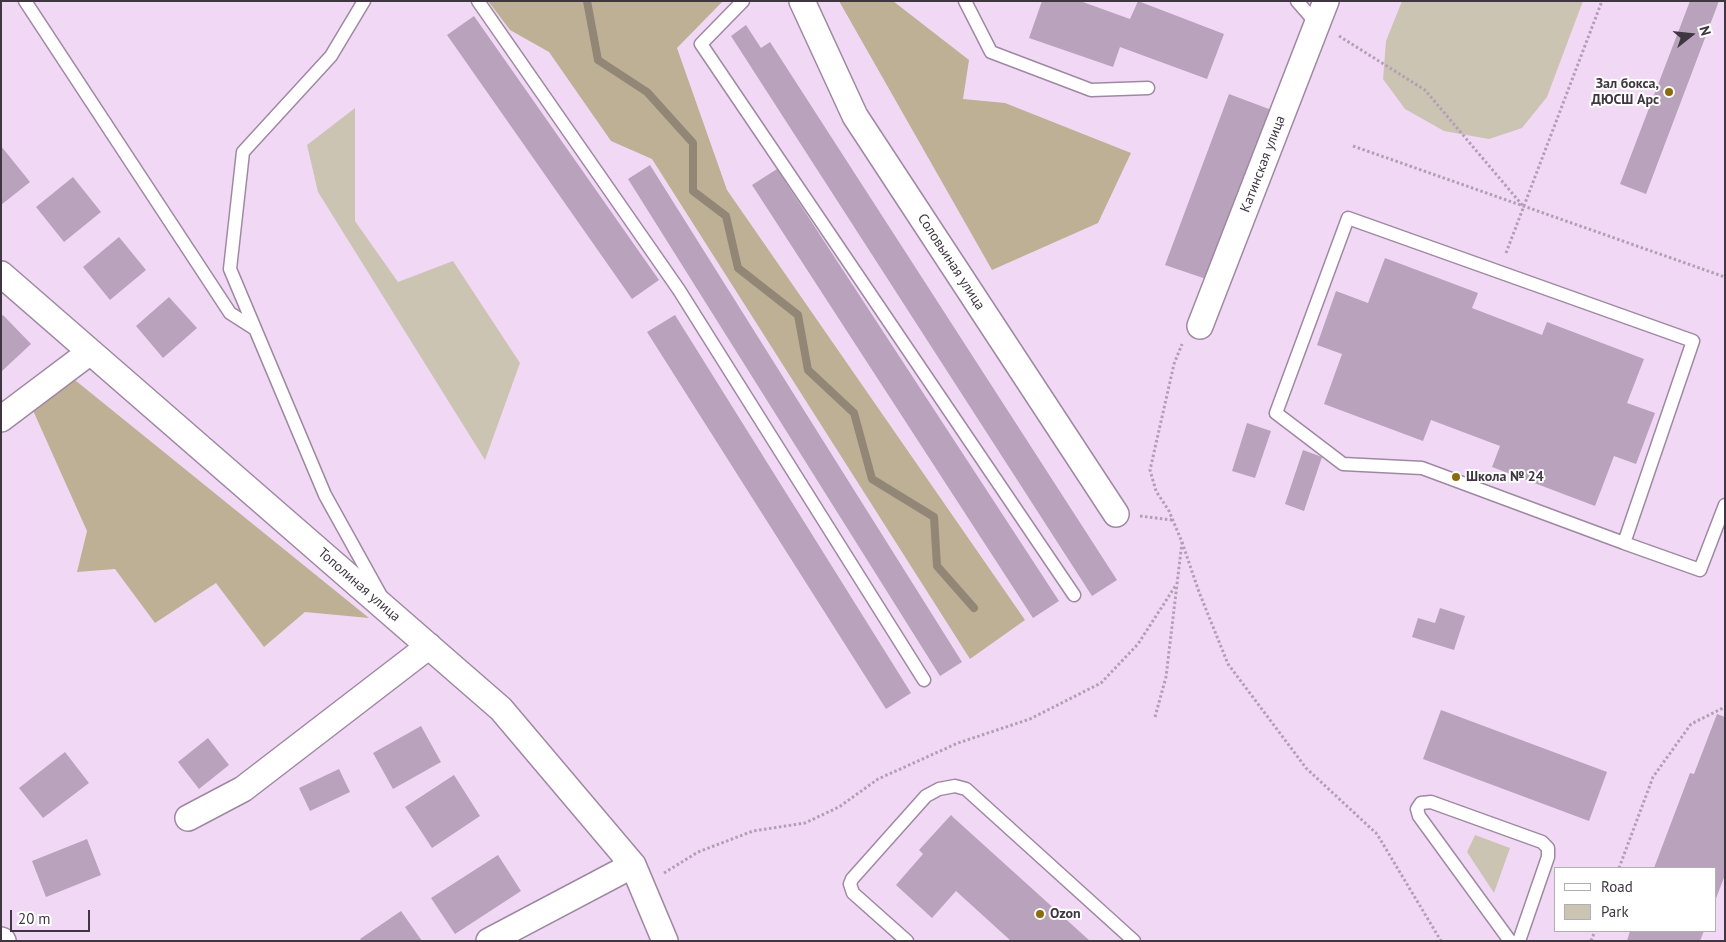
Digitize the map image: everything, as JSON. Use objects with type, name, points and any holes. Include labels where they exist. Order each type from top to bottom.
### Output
[{"type":"street","name":"Соловьиная улица","points":[[802,1],[855,116],[1116,514]]},
{"type":"street","name":"Катинская улица","points":[[1200,326],[1321,12]]},
{"type":"street","name":"Тополиная улица","points":[[1,274],[501,709],[637,876],[665,941]]},
{"type":"street","points":[[1,419],[90,352]]},
{"type":"street","points":[[188,818],[244,789],[429,646]]},
{"type":"street","points":[[489,941],[637,876]]},
{"type":"lane","points":[[25,1],[230,313],[255,329]]},
{"type":"lane","points":[[364,1],[331,56],[244,152],[230,269],[325,495],[391,613]]},
{"type":"lane","points":[[478,1],[679,290],[924,680]]},
{"type":"lane","points":[[743,1],[701,44],[1074,595]]},
{"type":"lane","points":[[965,1],[991,52],[1090,90],[1148,88]]},
{"type":"lane","points":[[1298,1],[1321,12]]},
{"type":"lane","points":[[1624,543],[1693,341],[1348,218],[1276,413],[1343,464],[1422,468],[1624,543],[1700,570],[1725,505]]},
{"type":"lane","points":[[907,941],[853,893],[850,884],[852,879],[926,796],[939,789],[955,786],[966,789],[1134,941]]},
{"type":"lane","points":[[1510,941],[1419,816],[1417,809],[1420,803],[1431,802],[1542,842],[1548,848],[1548,856],[1519,941]]},
{"type":"path","points":[[1500,272],[1602,1]]},
{"type":"path","points":[[1361,48],[1425,90],[1524,206]]},
{"type":"path","points":[[1353,146],[1725,277]]},
{"type":"path","points":[[1174,364],[1150,470],[1156,491],[1169,511],[1182,542],[1199,592],[1228,664],[1306,768],[1377,834],[1441,941]]},
{"type":"path","points":[[1155,717],[1166,677],[1182,542]]},
{"type":"path","points":[[637,876],[753,831],[805,823],[839,807],[878,778],[958,743],[1030,719],[1101,683],[1138,644],[1176,585]]},
{"type":"path","points":[[1618,867],[1653,777],[1691,724],[1725,707]]},
{"type":"green space","points":[[1402,1],[1583,1],[1547,97],[1522,128],[1489,139],[1444,131],[1405,109],[1383,79],[1386,41]]},
{"type":"green space","points":[[355,108],[355,221],[398,282],[453,261],[520,363],[485,460],[318,192],[307,145]]},
{"type":"green space","points":[[1475,835],[1510,848],[1494,893],[1467,852]]},
{"type":"shaded area","points":[[488,1],[723,1],[677,48],[727,190],[1025,620],[970,659],[652,159],[611,141],[549,52],[510,30]]},
{"type":"shaded area","points":[[839,1],[893,1],[969,60],[963,99],[1005,103],[1131,153],[1098,223],[992,270]]},
{"type":"shaded area","points":[[65,372],[369,618],[305,612],[264,647],[216,583],[155,623],[115,569],[77,572],[87,531],[31,406]]},
{"type":"building","points":[[1042,1],[1080,1],[1130,19],[1138,1],[1224,34],[1207,79],[1120,47],[1113,67],[1029,38]]},
{"type":"building","name":"Зал бокса, ДЮСШ Арс","points":[[1690,1],[1719,1],[1646,194],[1620,184]]},
{"type":"building","points":[[474,16],[659,280],[632,299],[447,35]]},
{"type":"building","points":[[746,25],[761,48],[770,42],[1117,580],[1092,596],[731,36]]},
{"type":"building","points":[[1229,94],[1277,112],[1212,281],[1165,265]]},
{"type":"building","points":[[1,146],[30,182],[1,205]]},
{"type":"building","points":[[650,165],[962,662],[940,676],[628,179]]},
{"type":"building","points":[[777,169],[1059,601],[1033,618],[752,185]]},
{"type":"building","points":[[73,177],[101,212],[64,242],[36,207]]},
{"type":"building","points":[[119,237],[146,270],[110,300],[83,267]]},
{"type":"building","points":[[1385,258],[1478,293],[1472,308],[1542,335],[1547,322],[1644,359],[1627,403],[1655,413],[1636,464],[1614,456],[1595,506],[1492,467],[1500,446],[1431,420],[1423,441],[1324,404],[1342,354],[1317,345],[1336,291],[1368,303]]},
{"type":"building","points":[[169,297],[197,328],[163,358],[136,326]]},
{"type":"building","points":[[3,315],[31,344],[2,371],[1,317]]},
{"type":"building","points":[[675,315],[911,693],[886,709],[647,332]]},
{"type":"building","points":[[1247,423],[1271,431],[1255,478],[1232,471]]},
{"type":"building","points":[[1303,450],[1322,457],[1304,511],[1285,504]]},
{"type":"building","points":[[1440,608],[1465,616],[1454,650],[1412,637],[1418,618],[1435,623]]},
{"type":"building","points":[[1441,710],[1607,772],[1589,821],[1423,759]]},
{"type":"building","points":[[1717,714],[1725,717],[1725,875],[1716,898],[1716,867],[1654,867],[1690,773],[1694,774]]},
{"type":"building","points":[[421,726],[441,762],[393,789],[373,753]]},
{"type":"building","points":[[208,738],[229,765],[199,789],[178,762]]},
{"type":"building","points":[[65,752],[89,783],[43,818],[19,788]]},
{"type":"building","points":[[339,769],[350,792],[310,811],[299,788]]},
{"type":"building","points":[[454,775],[480,816],[432,848],[405,807]]},
{"type":"building","points":[[951,815],[1090,941],[1011,941],[956,891],[932,918],[896,885],[923,854],[919,850]]},
{"type":"building","points":[[87,839],[101,875],[46,897],[32,861]]},
{"type":"building","points":[[498,855],[521,891],[455,934],[431,898]]},
{"type":"building","points":[[401,911],[422,941],[362,941],[360,939]]},
{"type":"building","points":[[1630,932],[1704,932],[1700,941],[1627,941]]},
{"type":"waterway","points":[[587,1],[598,60],[647,92],[693,143],[693,191],[726,216],[738,268],[798,315],[808,370],[854,413],[872,479],[934,517],[937,566],[974,608]]},
{"type":"place","name":"Зал бокса, ДЮСШ Арс","points":[[1669,92]]},
{"type":"place","name":"Школа № 24","points":[[1456,477]]},
{"type":"place","name":"Ozon","points":[[1040,914]]}]
